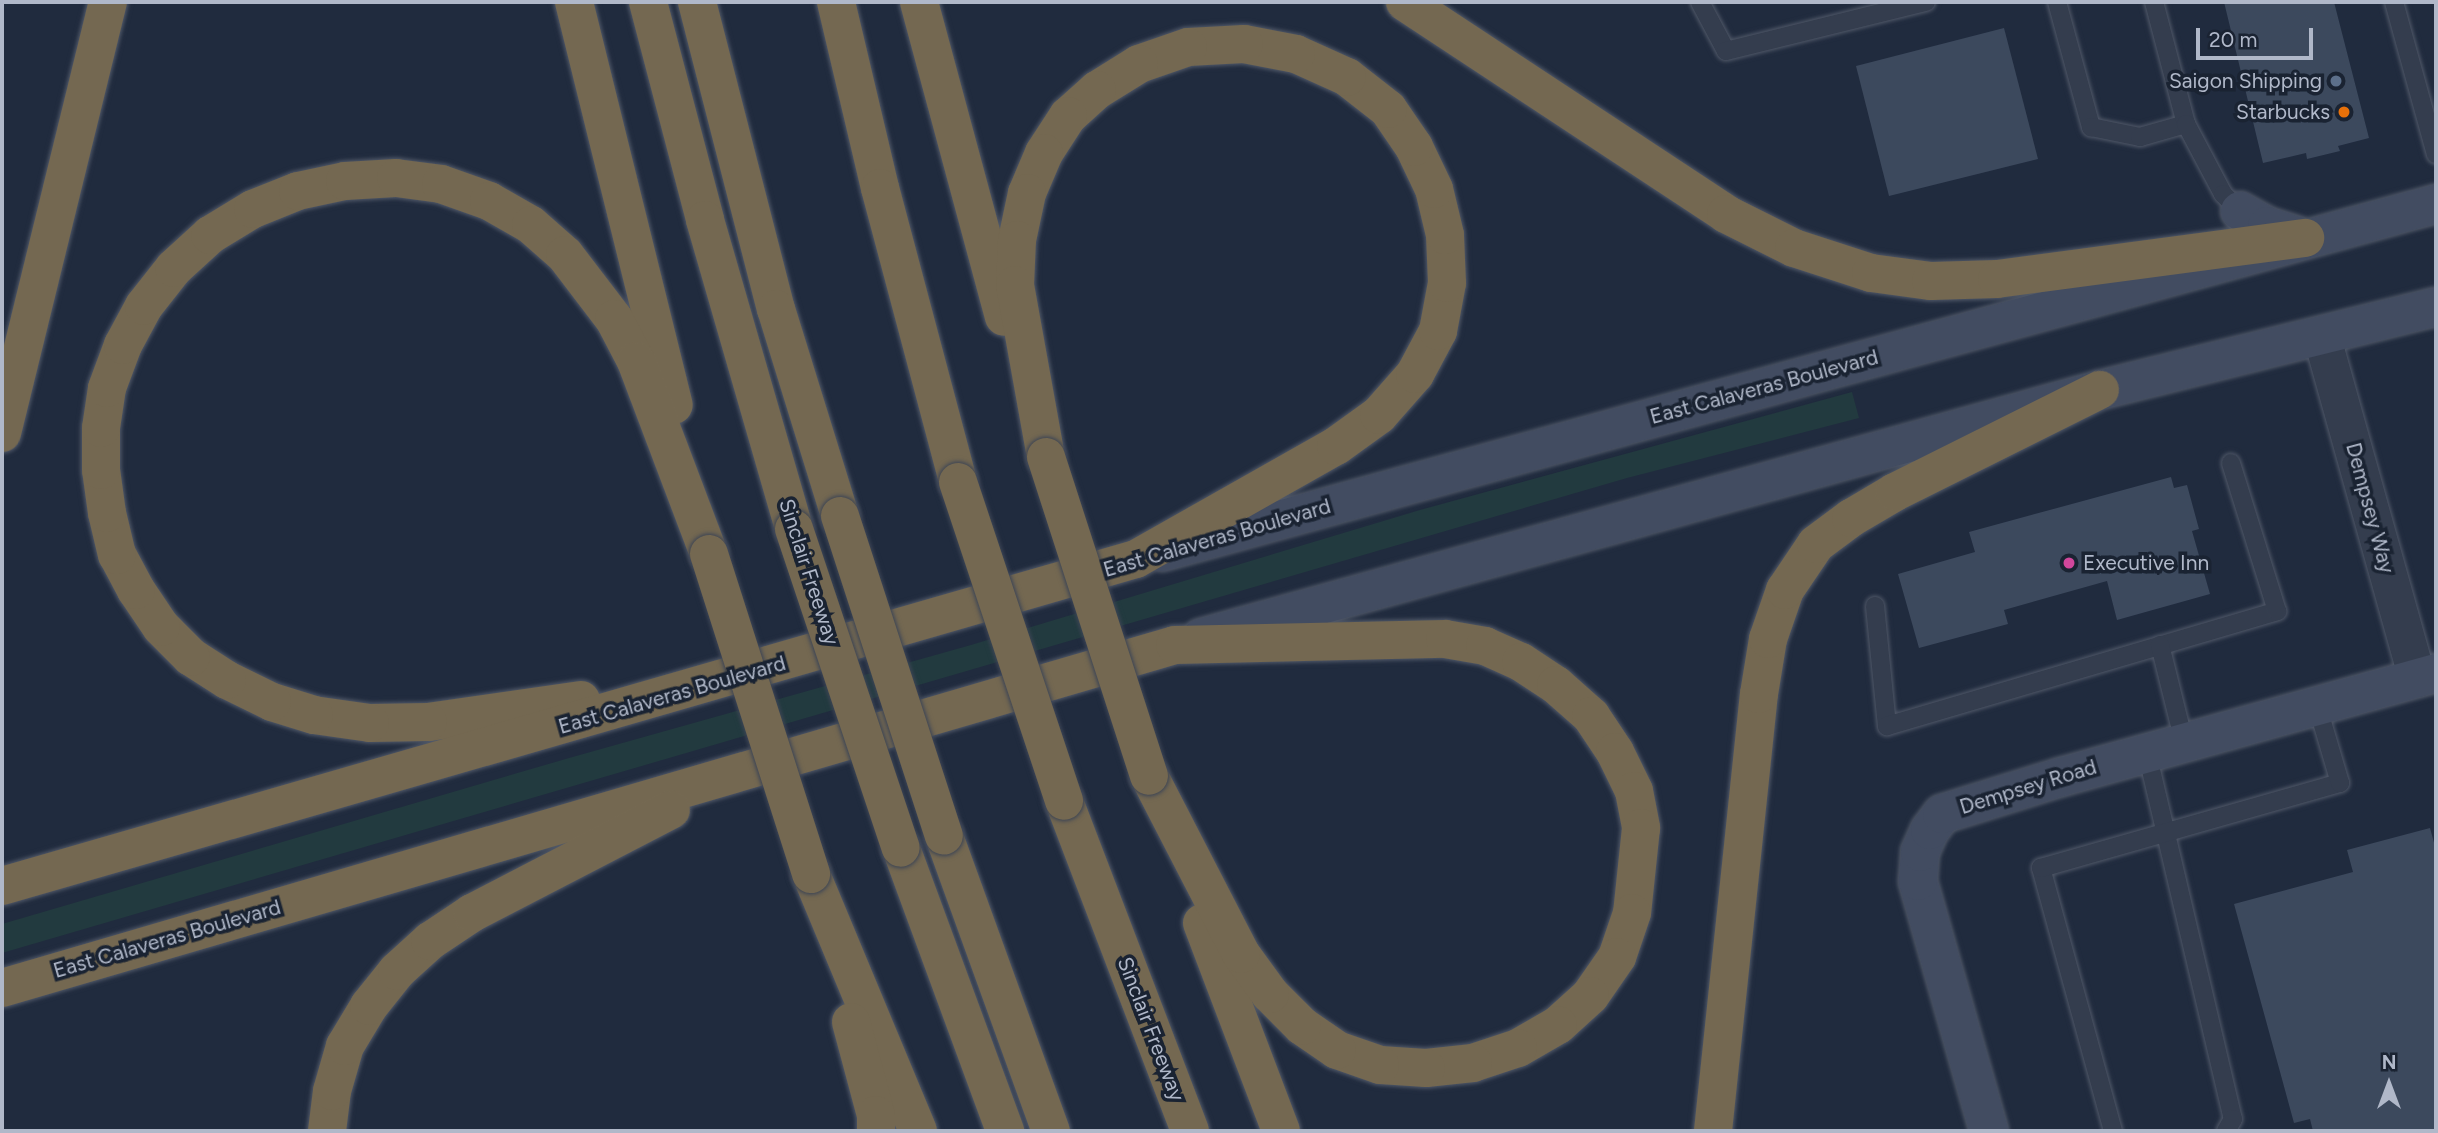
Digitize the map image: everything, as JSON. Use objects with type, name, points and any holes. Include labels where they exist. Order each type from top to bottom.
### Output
[{"type":"highway","points":[[2,433],[108,2]]},
{"type":"highway","points":[[574,2],[658,334],[709,554]]},
{"type":"highway","name":"Sinclair Freeway","points":[[649,2],[705,220],[794,529],[901,848],[1005,1131]]},
{"type":"highway","points":[[696,2],[776,309],[839,516],[944,836],[1051,1131]]},
{"type":"highway","name":"Sinclair Freeway","points":[[836,2],[880,188],[958,482],[1064,801],[1190,1131]]},
{"type":"highway","points":[[919,2],[986,257],[1046,457],[1149,776],[1281,1131]]},
{"type":"highway","points":[[1405,2],[1726,214],[1794,248],[1871,274],[1931,281],[1997,279],[2305,238]]},
{"type":"highway","points":[[1046,457],[1015,285],[1017,240],[1027,193],[1044,153],[1068,116],[1097,90],[1139,64],[1188,47],[1244,44],[1296,54],[1347,77],[1388,109],[1415,147],[1434,189],[1445,235],[1447,283],[1438,331],[1416,373],[1379,415],[1336,446],[1136,559]]},
{"type":"highway","points":[[722,681],[428,722],[370,723],[314,715],[272,702],[191,657],[161,627],[117,555],[101,470],[101,428],[107,388],[123,345],[144,306],[174,268],[210,235],[242,216],[298,191],[345,181],[396,178],[441,184],[489,201],[531,225],[565,255],[591,285],[614,319],[636,361],[709,554],[810,874],[876,1115],[876,1131]]},
{"type":"highway","points":[[1713,1131],[1759,694],[1768,639],[1785,590],[1816,544],[1851,518],[1895,492],[2100,390]]},
{"type":"highway","name":"East Calaveras Boulevard","points":[[2,886],[722,681],[1136,559]]},
{"type":"highway","points":[[1149,776],[1241,954],[1270,994],[1301,1026],[1337,1050],[1380,1065],[1426,1068],[1473,1063],[1518,1048],[1558,1025],[1590,996],[1617,957],[1632,913],[1641,828],[1634,790],[1615,752],[1591,716],[1556,685],[1521,662],[1485,646],[1444,639],[1175,645]]},
{"type":"highway","name":"East Calaveras Boulevard","points":[[2,988],[1175,645]]},
{"type":"highway","points":[[327,1131],[332,1091],[345,1046],[383,989],[430,941],[472,913],[750,769]]},
{"type":"highway","points":[[810,874],[918,1131]]},
{"type":"main road","name":"East Calaveras Boulevard","points":[[1136,559],[2436,204]]},
{"type":"main road","points":[[2240,211],[2267,226],[2305,238]]},
{"type":"main road","name":"East Calaveras Boulevard","points":[[1175,645],[2100,390],[2322,338],[2436,307]]},
{"type":"main road","name":"Dempsey Road","points":[[1989,1131],[1919,881],[1920,852],[1930,830],[1942,814],[1966,804],[2426,676]]},
{"type":"street","name":"Dempsey Way","points":[[2322,338],[2426,676]]},
{"type":"lane","points":[[1700,2],[1726,51],[1926,2]]},
{"type":"lane","points":[[2057,2],[2091,127],[2140,137],[2186,124]]},
{"type":"lane","points":[[2154,2],[2186,124],[2223,194],[2240,211]]},
{"type":"lane","points":[[2394,2],[2436,154]]},
{"type":"lane","points":[[1875,606],[1887,726],[2277,611],[2231,463]]},
{"type":"lane","points":[[2160,645],[2184,743]]},
{"type":"lane","points":[[2113,1131],[2041,868],[2340,783],[2317,705]]},
{"type":"lane","points":[[2147,753],[2233,1119],[2226,1131]]},
{"type":"green space","points":[[1852,392],[1859,418],[1627,478],[2,953],[2,924],[569,758],[971,645],[1420,510]]},
{"type":"building","points":[[2224,2],[2334,2],[2369,138],[2338,146],[2340,151],[2307,159],[2306,153],[2263,163]]},
{"type":"building","points":[[2004,28],[2038,159],[1889,196],[1856,66]]},
{"type":"building","name":"Executive Inn","points":[[2171,477],[2174,488],[2187,485],[2199,529],[2192,531],[2210,594],[2117,620],[2107,581],[2004,610],[2008,624],[1919,648],[1898,574],[1975,552],[1969,532]]},
{"type":"building","points":[[2430,828],[2436,850],[2436,1131],[2313,1131],[2310,1119],[2294,1123],[2234,904],[2353,872],[2347,850]]},
{"type":"place","name":"Saigon Shipping","points":[[2336,81]]},
{"type":"place","name":"Starbucks","points":[[2344,112]]},
{"type":"place","name":"Executive Inn","points":[[2069,563]]}]
